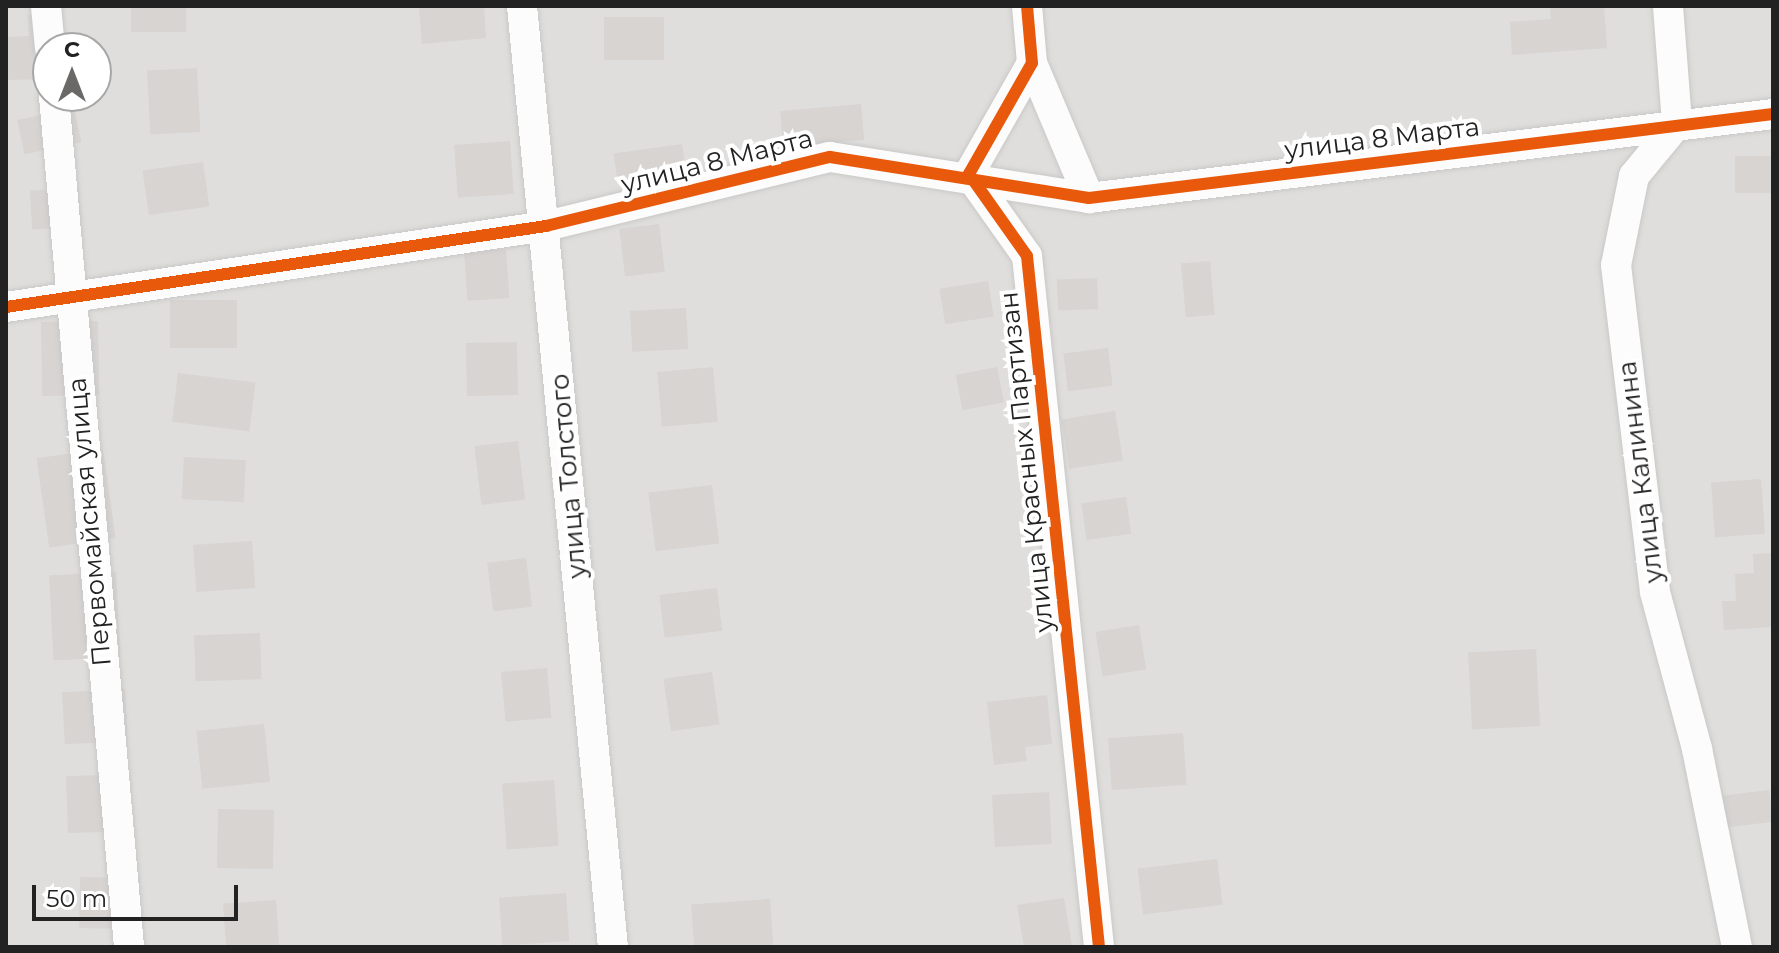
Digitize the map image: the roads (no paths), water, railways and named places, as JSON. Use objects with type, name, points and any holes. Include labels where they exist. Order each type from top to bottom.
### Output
[{"type":"street","points":[[46,6],[48,32]]},
{"type":"street","name":"улица Толстого","points":[[522,6],[546,226],[613,947]]},
{"type":"street","points":[[1027,6],[1032,63],[1089,198]]},
{"type":"street","points":[[1668,6],[1677,124]]},
{"type":"street","points":[[969,174],[1032,63]]},
{"type":"street","name":"Первомайская улица","points":[[55,112],[129,947]]},
{"type":"street","name":"улица 8 Марта","points":[[6,307],[70,301],[546,226],[830,157],[969,174],[1089,198],[1773,114]]},
{"type":"street","name":"улица Калинина","points":[[1677,124],[1634,176],[1616,265],[1655,592],[1697,749],[1737,947]]},
{"type":"street","name":"улица Красных Партизан","points":[[969,174],[1027,256],[1099,947]]}]
